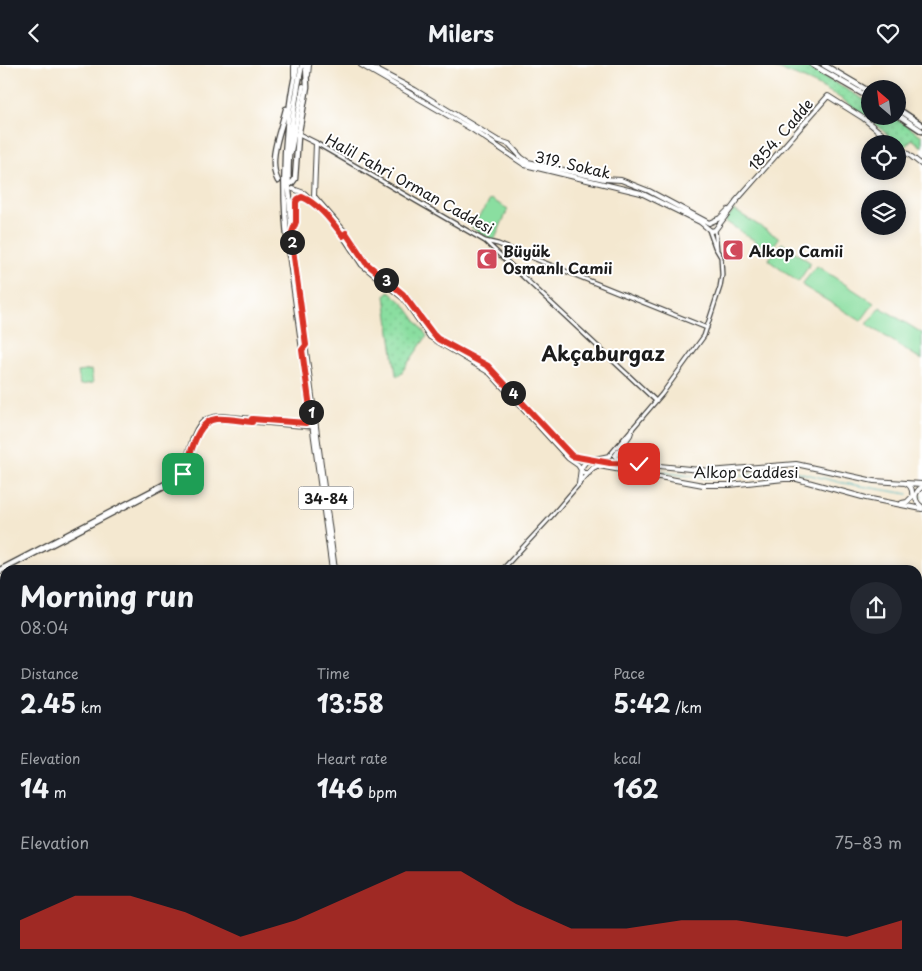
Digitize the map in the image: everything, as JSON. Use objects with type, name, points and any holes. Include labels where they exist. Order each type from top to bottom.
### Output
[{"type":"highway","name":"34-84","points":[[290,255],[285,220],[284,176],[286,138],[296,65]]},
{"type":"highway","name":"34-84","points":[[289,197],[289,157],[293,114],[302,65]]},
{"type":"highway","points":[[290,183],[295,179],[298,133],[308,65]]},
{"type":"highway","points":[[813,65],[861,93]]},
{"type":"highway","points":[[824,65],[861,87]]},
{"type":"highway","points":[[278,181],[274,171],[275,153],[291,96]]},
{"type":"highway","points":[[906,114],[922,125]]},
{"type":"highway","points":[[906,120],[922,131]]},
{"type":"highway","points":[[289,197],[296,217]]},
{"type":"main road","points":[[357,65],[368,67]]},
{"type":"main road","name":"319. Sokak","points":[[361,65],[415,90],[496,140],[511,146],[528,162],[604,179],[621,180],[649,191],[711,223]]},
{"type":"main road","name":"319. Sokak","points":[[368,67],[467,127],[525,165],[641,193],[662,202],[708,229]]},
{"type":"main road","points":[[289,157],[305,84]]},
{"type":"main road","name":"1854. Cadde","points":[[711,223],[720,218],[737,201],[828,96],[863,118],[883,135]]},
{"type":"main road","name":"Halil Fahri Orman Caddesi","points":[[298,133],[485,241],[498,244],[707,328]]},
{"type":"main road","points":[[316,143],[314,196],[344,234],[362,265],[404,299],[430,337],[490,373],[584,474],[589,473]]},
{"type":"main road","points":[[505,143],[502,146],[504,151],[511,150],[511,146]]},
{"type":"main road","points":[[906,152],[922,165]]},
{"type":"main road","points":[[615,179],[613,182],[616,186],[621,180]]},
{"type":"main road","points":[[293,189],[307,195],[344,234]]},
{"type":"main road","name":"34-84","points":[[289,197],[291,235],[311,415],[319,445],[333,565]]},
{"type":"main road","points":[[291,235],[296,222],[296,202],[300,197],[309,201],[325,214]]},
{"type":"main road","points":[[715,229],[737,201]]},
{"type":"main road","points":[[708,229],[711,223],[716,225],[717,249]]},
{"type":"main road","points":[[708,229],[715,229]]},
{"type":"main road","points":[[507,565],[593,468],[604,462],[656,401],[704,337],[722,281],[722,262],[708,229]]},
{"type":"main road","name":"Alkop Caddesi","points":[[344,234],[366,263],[403,294],[438,339],[488,366],[565,450],[576,458],[604,462],[723,471],[796,464],[874,481],[922,485]]},
{"type":"main road","points":[[485,241],[656,401]]},
{"type":"main road","name":"34-84","points":[[290,255],[304,347],[308,360],[314,426],[333,565]]},
{"type":"main road","points":[[306,423],[311,415]]},
{"type":"main road","points":[[15,565],[176,479],[185,469],[198,434],[204,424],[210,421],[218,419],[252,420],[306,423],[314,426]]},
{"type":"main road","points":[[252,420],[314,426]]},
{"type":"main road","points":[[620,463],[615,456],[630,435],[632,429]]},
{"type":"main road","points":[[579,484],[581,469],[586,461],[609,456]]},
{"type":"main road","points":[[590,460],[594,464],[593,468]]},
{"type":"main road","name":"Alkop Caddesi","points":[[599,466],[703,485],[730,485],[796,479],[889,503],[922,508]]},
{"type":"main road","points":[[8,565],[176,479]]},
{"type":"main road","points":[[889,503],[904,503],[911,499],[912,489],[909,485],[901,482]]},
{"type":"main road","points":[[922,485],[917,490],[915,496],[917,503],[922,508]]},
{"type":"green space","points":[[765,65],[804,65],[861,98],[861,113],[834,94],[787,72]]},
{"type":"green space","points":[[876,125],[906,125],[922,136],[922,147],[912,139],[906,146],[906,135],[887,135]]},
{"type":"green space","points":[[491,199],[508,209],[494,241],[471,227]]},
{"type":"green space","points":[[734,210],[779,238],[770,251],[725,221]]},
{"type":"green space","points":[[782,243],[811,263],[798,282],[768,260]]},
{"type":"green space","points":[[817,266],[874,303],[861,321],[803,286],[803,283]]},
{"type":"green space","points":[[389,291],[404,304],[427,336],[399,376],[396,375],[385,296]]},
{"type":"green space","points":[[880,307],[922,333],[922,360],[868,325]]},
{"type":"green space","points":[[91,370],[93,383],[80,385],[78,372]]},
{"type":"waterway","points":[[638,469],[705,478],[727,477]]},
{"type":"waterway","points":[[740,476],[790,470],[843,483],[908,494]]},
{"type":"tunnel","points":[[303,86],[305,71]]},
{"type":"place","name":"Alkop Camii","points":[[733,250]]},
{"type":"place","name":"Büyük Osmanlı Camii","points":[[487,259]]},
{"type":"district","name":"Akçaburgaz","points":[[603,353]]},
{"type":"route","points":[[183,474],[200,429],[204,424],[214,419],[252,422],[252,419],[306,423],[311,415],[302,350],[306,345],[291,235],[297,219],[296,202],[300,197],[309,201],[325,214],[343,236],[346,233],[366,263],[408,299],[438,339],[488,366],[572,456],[610,463],[639,464]]}]
